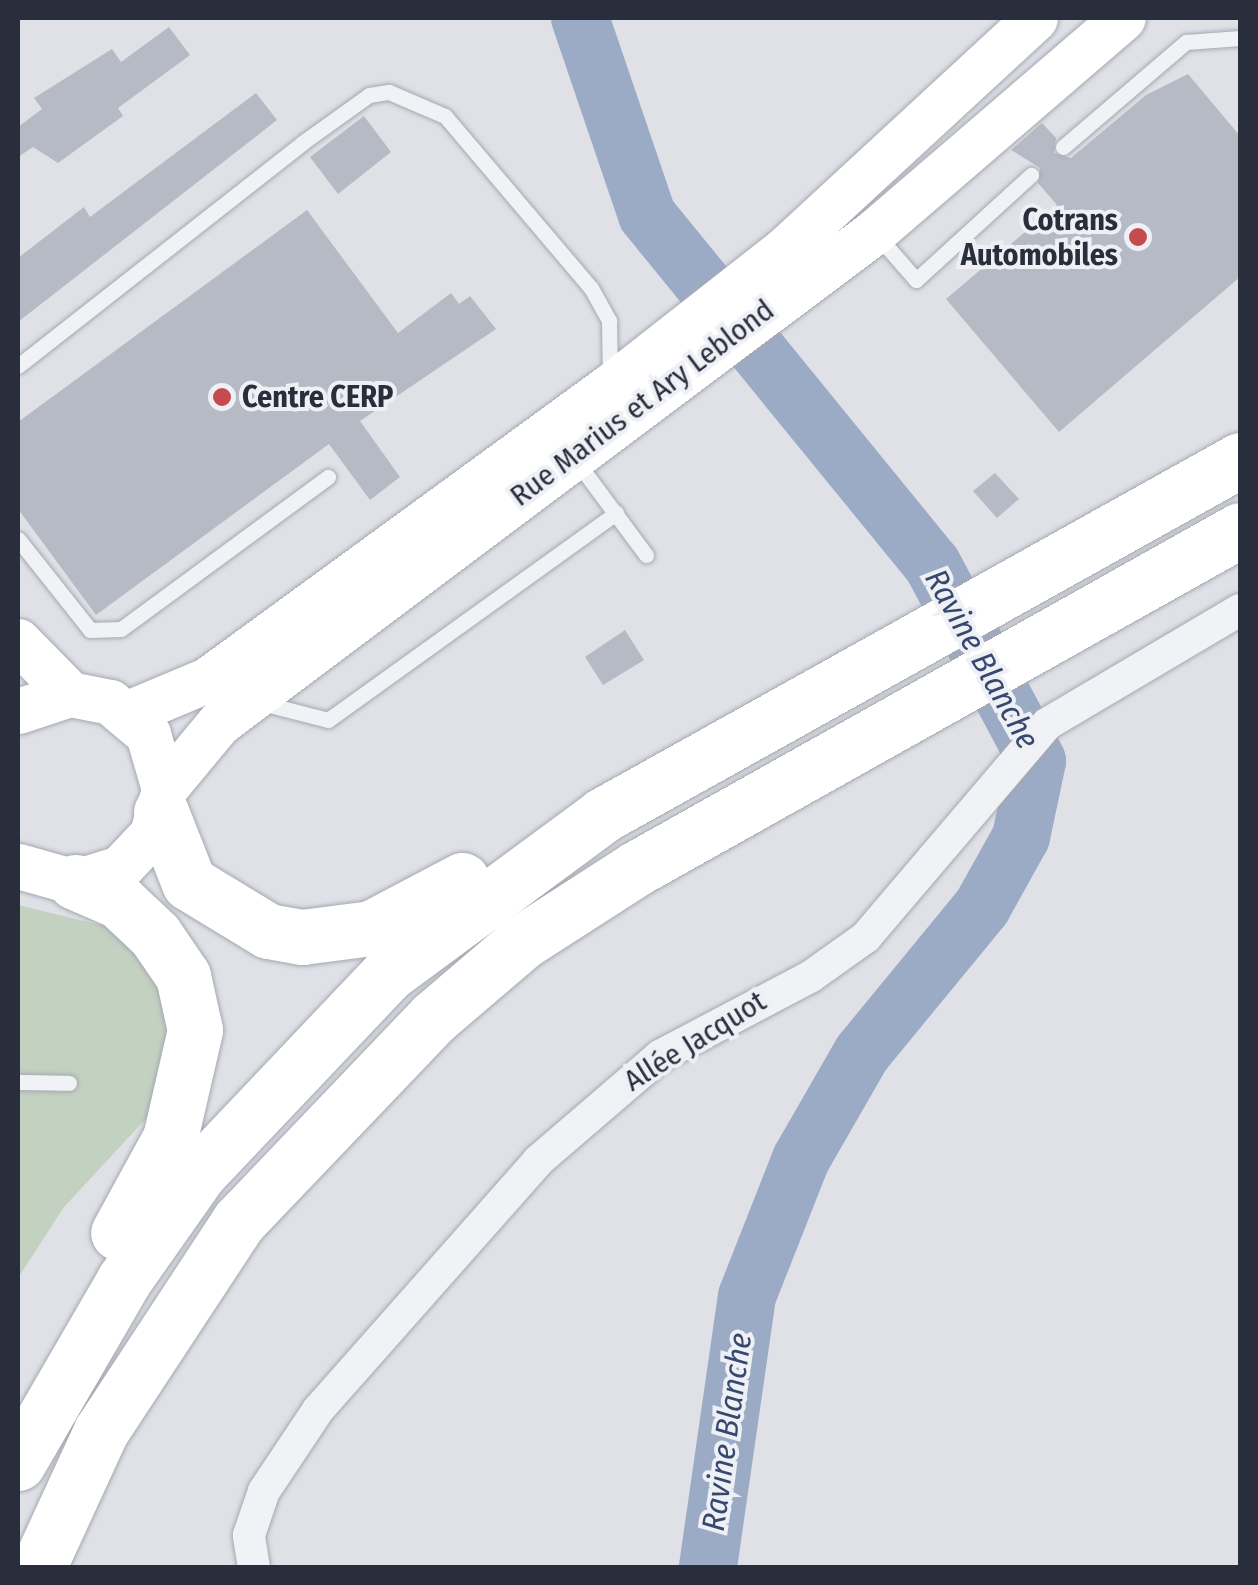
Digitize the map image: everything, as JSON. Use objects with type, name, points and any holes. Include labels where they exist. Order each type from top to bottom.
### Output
[{"type":"highway","points":[[18,1462],[156,1233],[304,1054],[510,878],[802,697],[1240,460]]},
{"type":"highway","points":[[38,1568],[102,1431],[239,1221],[433,1018],[522,942],[637,868],[929,700],[1240,530]]},
{"type":"highway","points":[[163,800],[178,863],[208,900],[268,931],[342,936],[441,894],[637,764],[802,697]]},
{"type":"highway","points":[[18,1402],[170,1138],[195,1030],[183,976],[156,934],[119,901],[75,882]]},
{"type":"main road","name":"Rue Marius et Ary Leblond","points":[[75,882],[120,868],[199,741],[572,455],[672,361],[795,264],[1034,18]]},
{"type":"main road","name":"Rue Marius et Ary Leblond","points":[[795,264],[874,232],[1123,18]]},
{"type":"main road","name":"Rue Marius et Ary Leblond","points":[[128,713],[207,680],[609,387],[672,361]]},
{"type":"main road","points":[[18,640],[70,694],[128,713],[160,760],[163,800]]},
{"type":"main road","points":[[18,711],[70,694]]},
{"type":"main road","points":[[18,866],[75,882]]},
{"type":"street","name":"Allée Jacquot","points":[[254,1568],[249,1536],[264,1491],[318,1410],[538,1161],[660,1056],[810,977],[866,937],[1047,724],[1240,610]]},
{"type":"lane","points":[[1062,147],[1186,42],[1240,38]]},
{"type":"lane","points":[[18,366],[302,143],[369,95],[389,92],[445,116],[591,288],[609,322],[609,387]]},
{"type":"lane","points":[[874,232],[916,280],[1031,175]]},
{"type":"lane","points":[[572,455],[646,555]]},
{"type":"lane","points":[[18,538],[90,630],[121,630],[328,477]]},
{"type":"lane","points":[[250,700],[328,720],[616,512]]},
{"type":"lane","points":[[18,1082],[69,1084]]},
{"type":"green space","points":[[18,905],[129,932],[165,989],[169,1044],[154,1110],[64,1207],[18,1278]]},
{"type":"building","points":[[169,27],[190,55],[118,108],[123,116],[58,163],[33,147],[18,157],[18,127],[42,109],[34,98],[112,49],[121,62]]},
{"type":"building","name":"Cotrans Automobiles","points":[[1188,74],[1240,136],[1240,277],[1059,432],[946,299],[1057,205],[1038,183],[1040,168],[1011,150],[1042,123],[1056,138],[1054,153],[1071,158],[1146,95]]},
{"type":"building","points":[[256,93],[277,120],[18,322],[18,258],[84,207],[90,217]]},
{"type":"building","points":[[364,116],[391,152],[338,194],[310,157]]},
{"type":"building","name":"Centre CERP","points":[[307,210],[398,333],[451,293],[459,304],[470,296],[496,329],[360,421],[400,477],[370,500],[329,444],[96,615],[18,509],[18,422]]},
{"type":"building","points":[[995,473],[1019,499],[997,518],[973,491]]},
{"type":"building","points":[[625,630],[644,660],[603,685],[585,657]]},
{"type":"waterway","name":"Ravine Blanche","points":[[580,18],[647,215],[932,564],[1037,761],[1021,837],[982,907],[862,1053],[801,1159],[747,1296],[708,1568]]},
{"type":"place","name":"Cotrans Automobiles","points":[[1138,237]]},
{"type":"place","name":"Centre CERP","points":[[222,397]]}]
